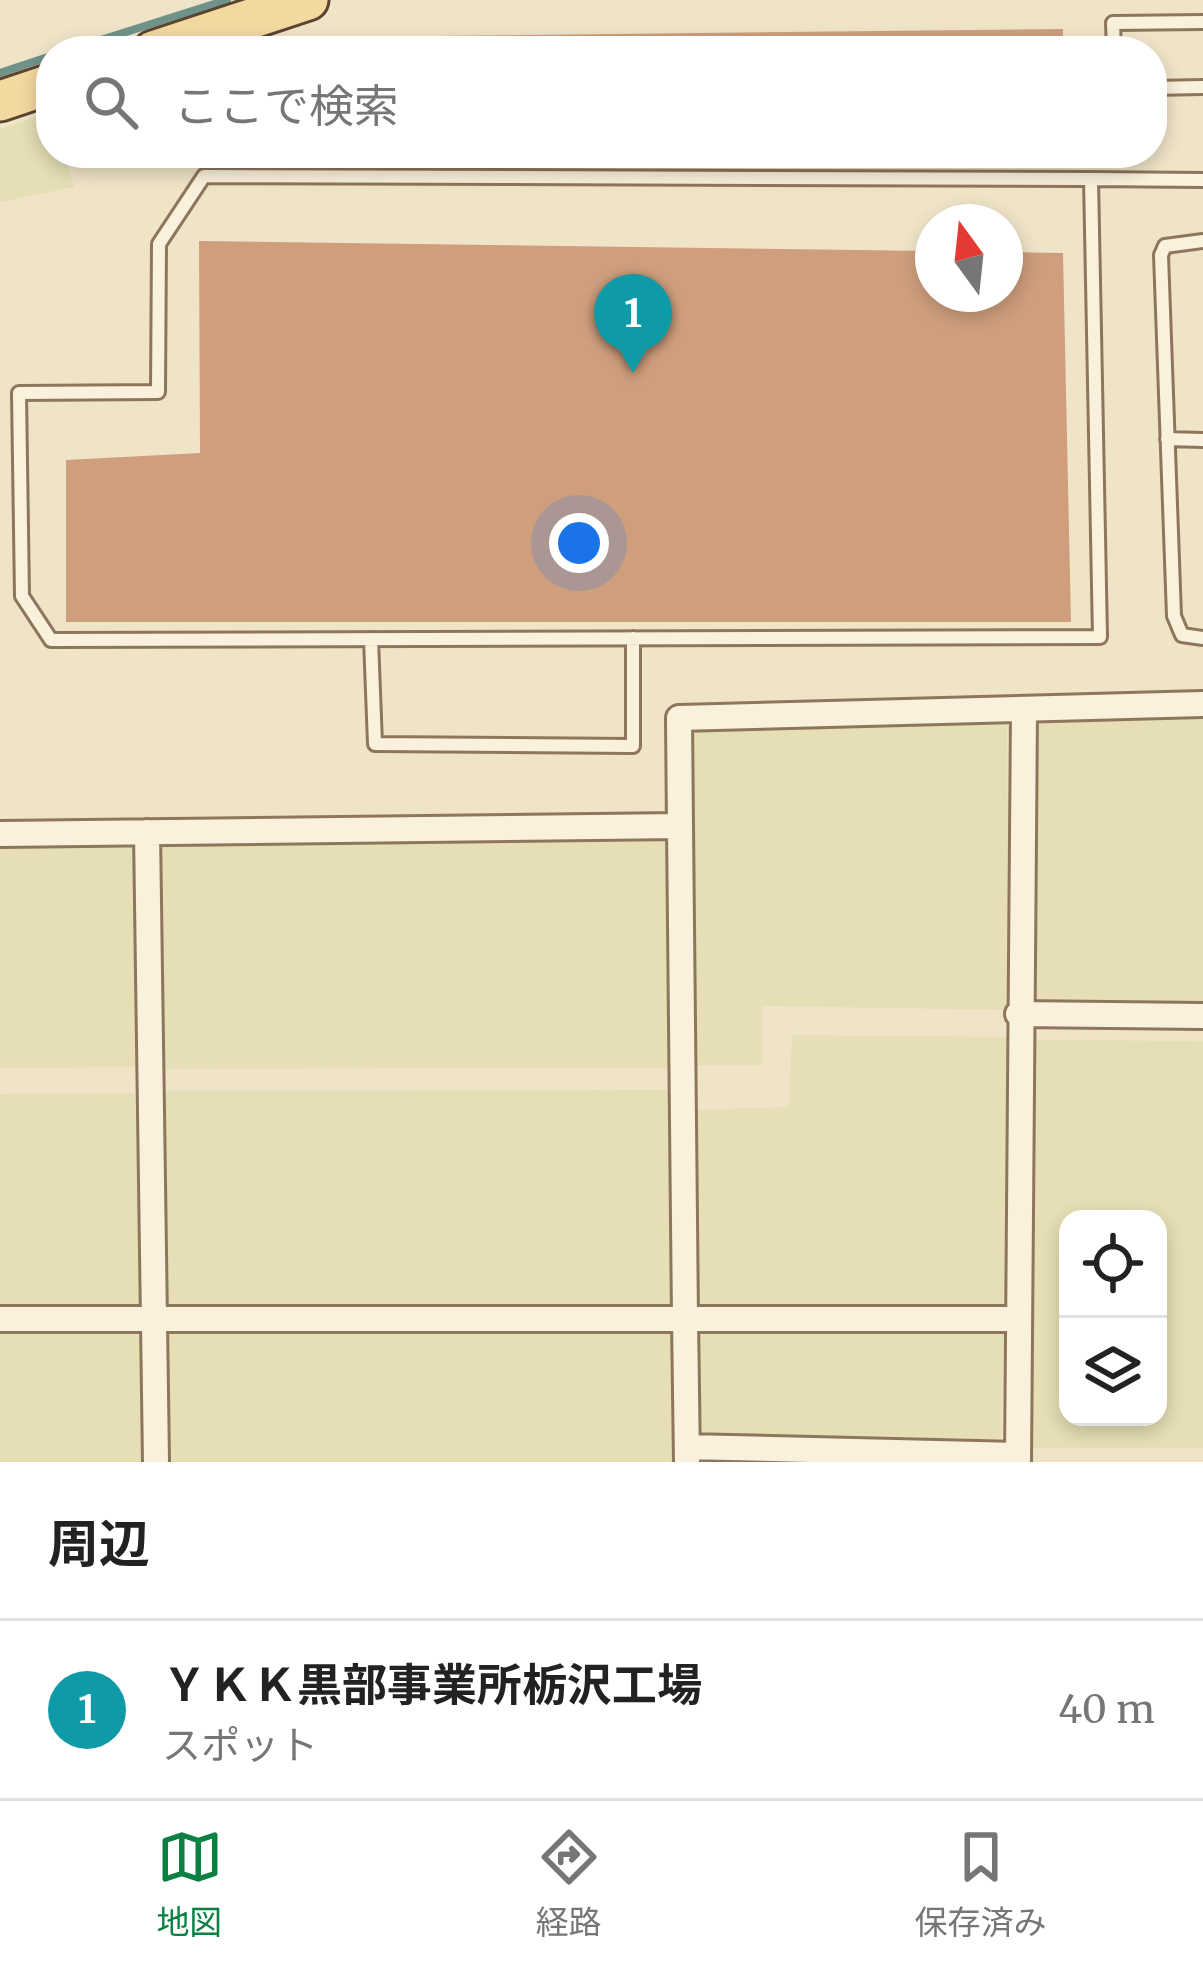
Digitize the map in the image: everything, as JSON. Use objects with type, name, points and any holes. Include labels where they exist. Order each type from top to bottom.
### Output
[{"type":"main road","points":[[199,36],[308,0]]},
{"type":"main road","points":[[0,101],[36,89]]},
{"type":"street","points":[[1024,712],[1018,1459],[687,1455],[679,718],[1203,704]]},
{"type":"street","points":[[0,834],[680,826]]},
{"type":"street","points":[[147,832],[156,1462]]},
{"type":"street","points":[[1018,1014],[1203,1016]]},
{"type":"street","points":[[0,1319],[1018,1319]]},
{"type":"lane","points":[[1113,36],[1113,22],[1203,22]]},
{"type":"lane","points":[[1167,88],[1203,87]]},
{"type":"lane","points":[[1091,178],[1100,638],[51,640],[22,596],[20,393],[158,392],[159,244],[204,176],[1091,178],[1203,180]]},
{"type":"lane","points":[[1203,241],[1177,241],[1165,246],[1161,255],[1174,616],[1182,634],[1203,638]]},
{"type":"lane","points":[[1167,439],[1203,440]]},
{"type":"lane","points":[[371,639],[375,744],[633,746],[633,638]]},
{"type":"shaded area","points":[[36,117],[36,168],[68,168],[74,187],[0,202],[0,129]]},
{"type":"shaded area","points":[[1203,714],[1203,1008],[1027,1006],[1033,719]]},
{"type":"shaded area","points":[[1007,723],[1009,1010],[762,1006],[763,1065],[697,1065],[688,728]]},
{"type":"shaded area","points":[[667,841],[673,1068],[162,1069],[159,845]]},
{"type":"shaded area","points":[[137,843],[136,1067],[0,1068],[0,845]]},
{"type":"shaded area","points":[[792,1035],[1008,1037],[1007,1312],[694,1308],[694,1110],[789,1107]]},
{"type":"shaded area","points":[[1033,1040],[1203,1041],[1203,1448],[1032,1448]]},
{"type":"shaded area","points":[[674,1090],[676,1307],[165,1308],[160,1091]]},
{"type":"shaded area","points":[[135,1093],[144,1306],[0,1307],[0,1094]]},
{"type":"shaded area","points":[[693,1328],[1004,1328],[1001,1444],[697,1438]]},
{"type":"shaded area","points":[[675,1329],[677,1462],[166,1462],[164,1333]]},
{"type":"shaded area","points":[[142,1331],[144,1462],[0,1462],[0,1333]]},
{"type":"building","points":[[1063,29],[1063,36],[433,36]]},
{"type":"building","points":[[199,241],[915,251],[915,312],[1023,312],[1023,252],[1063,253],[1071,622],[66,622],[66,460],[200,453]]},
{"type":"waterway","points":[[113,36],[227,0]]},
{"type":"waterway","points":[[0,73],[36,61]]},
{"type":"place","name":"ＹＫＫ黒部事業所栃沢工場","points":[[633,373]]}]
